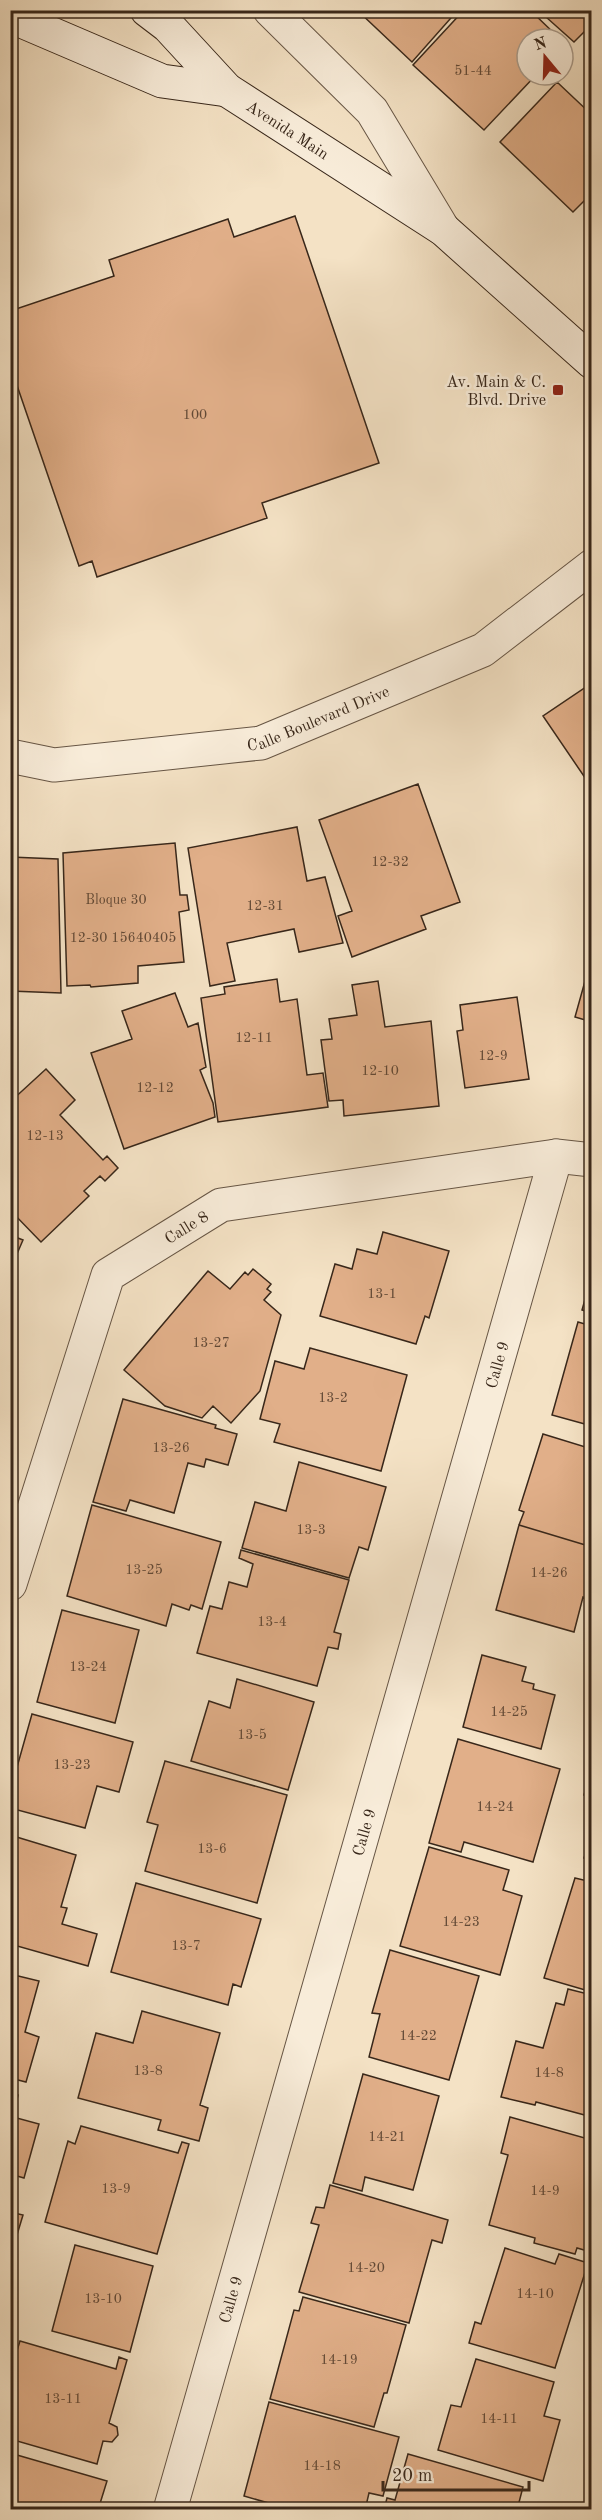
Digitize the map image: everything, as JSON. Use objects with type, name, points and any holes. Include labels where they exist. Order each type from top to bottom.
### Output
[{"type":"street","name":"Avenida Main","points":[[147,10],[168,26],[227,90],[443,229],[591,362]]},
{"type":"street","name":"Avenida Main","points":[[270,10],[372,111],[443,229]]},
{"type":"street","points":[[10,16],[162,81],[227,90]]},
{"type":"street","name":"Calle Boulevard Drive","points":[[10,756],[54,765],[261,743],[483,650],[591,566]]},
{"type":"street","name":"Calle 8","points":[[10,1584],[108,1275],[221,1205],[556,1156],[591,1160]]},
{"type":"street","name":"Calle 9","points":[[170,2510],[556,1156]]},
{"type":"building","points":[[357,10],[458,10],[412,62]]},
{"type":"building","points":[[464,10],[530,10],[548,27],[515,27],[515,87],[525,87],[484,130],[413,65]]},
{"type":"building","points":[[552,10],[592,10],[592,24],[575,41],[575,27],[557,27],[546,17]]},
{"type":"building","points":[[552,87],[562,87],[592,115],[592,193],[573,212],[500,142]]},
{"type":"building","points":[[295,216],[379,463],[262,503],[267,518],[97,577],[92,561],[79,566],[10,365],[10,311],[114,276],[109,260],[228,219],[234,237]]},
{"type":"building","points":[[592,683],[592,788],[543,716]]},
{"type":"building","points":[[418,784],[460,902],[421,916],[426,929],[352,957],[338,916],[352,911],[319,820]]},
{"type":"building","points":[[297,827],[307,881],[325,877],[343,943],[299,952],[294,929],[227,943],[235,981],[210,986],[188,848]]},
{"type":"building","points":[[175,843],[180,895],[187,895],[189,910],[179,912],[184,962],[138,966],[138,983],[91,987],[90,985],[67,986],[63,853]]},
{"type":"building","points":[[10,857],[58,859],[61,993],[10,991]]},
{"type":"building","points":[[592,956],[592,1022],[575,1017]]},
{"type":"building","points":[[277,979],[280,1002],[297,999],[307,1075],[323,1073],[328,1107],[218,1122],[201,998],[225,994],[224,987]]},
{"type":"building","points":[[378,981],[385,1027],[431,1021],[439,1106],[344,1116],[343,1100],[329,1101],[321,1040],[332,1039],[329,1019],[357,1015],[352,985]]},
{"type":"building","points":[[175,993],[188,1027],[198,1023],[206,1067],[200,1070],[213,1103],[215,1117],[124,1149],[91,1053],[132,1039],[122,1011]]},
{"type":"building","points":[[517,997],[529,1079],[465,1088],[457,1031],[463,1030],[460,1005]]},
{"type":"building","points":[[46,1069],[75,1100],[60,1115],[103,1160],[107,1156],[118,1168],[105,1181],[100,1176],[84,1191],[89,1196],[41,1242],[10,1210],[10,1102]]},
{"type":"building","points":[[383,1232],[449,1251],[429,1318],[425,1316],[416,1344],[320,1316],[335,1264],[352,1269],[357,1249],[377,1254]]},
{"type":"building","points":[[10,1235],[23,1240],[10,1270]]},
{"type":"building","points":[[253,1269],[271,1284],[267,1289],[271,1292],[264,1300],[281,1315],[260,1391],[231,1423],[213,1406],[202,1418],[165,1406],[124,1370],[208,1271],[230,1289],[245,1272],[248,1275]]},
{"type":"building","points":[[592,1275],[592,1313],[582,1310]]},
{"type":"building","points":[[578,1322],[592,1326],[592,1426],[552,1415]]},
{"type":"building","points":[[310,1348],[407,1375],[381,1471],[274,1442],[280,1424],[260,1419],[275,1361],[304,1369]]},
{"type":"building","points":[[123,1399],[216,1425],[215,1428],[237,1434],[228,1465],[206,1459],[204,1467],[188,1463],[174,1513],[130,1500],[126,1511],[93,1502]]},
{"type":"building","points":[[543,1434],[592,1449],[592,1547],[519,1525],[524,1512],[519,1510]]},
{"type":"building","points":[[299,1462],[386,1487],[368,1550],[359,1547],[349,1578],[242,1548],[255,1502],[286,1511]]},
{"type":"building","points":[[92,1505],[221,1542],[202,1609],[191,1605],[189,1610],[172,1604],[166,1626],[67,1596]]},
{"type":"building","points":[[519,1525],[592,1547],[592,1600],[583,1597],[574,1632],[496,1610]]},
{"type":"building","points":[[241,1550],[349,1580],[334,1632],[341,1634],[338,1649],[328,1647],[317,1686],[197,1653],[210,1606],[222,1609],[229,1582],[247,1587],[253,1564],[239,1558]]},
{"type":"building","points":[[62,1610],[139,1630],[115,1723],[37,1702]]},
{"type":"building","points":[[482,1655],[526,1667],[522,1681],[534,1684],[533,1689],[555,1695],[541,1749],[463,1727]]},
{"type":"building","points":[[237,1679],[314,1702],[288,1790],[191,1761],[209,1701],[230,1708]]},
{"type":"building","points":[[32,1714],[133,1742],[119,1792],[97,1786],[85,1828],[10,1808],[10,1792]]},
{"type":"building","points":[[458,1739],[560,1769],[533,1862],[464,1842],[461,1852],[429,1843]]},
{"type":"building","points":[[165,1761],[287,1795],[257,1903],[145,1871],[158,1825],[147,1822]]},
{"type":"building","points":[[592,1766],[592,1797],[584,1795]]},
{"type":"building","points":[[592,1833],[592,1860],[584,1858]]},
{"type":"building","points":[[10,1835],[76,1855],[61,1907],[67,1908],[62,1924],[97,1934],[88,1966],[10,1944]]},
{"type":"building","points":[[429,1847],[509,1870],[503,1890],[522,1896],[500,1975],[400,1946]]},
{"type":"building","points":[[575,1878],[592,1882],[592,1992],[544,1978]]},
{"type":"building","points":[[136,1883],[261,1919],[241,1987],[233,1984],[228,2005],[111,1972]]},
{"type":"building","points":[[390,1950],[479,1976],[449,2080],[369,2057],[380,2014],[372,2013]]},
{"type":"building","points":[[10,1974],[39,1981],[25,2032],[39,2037],[26,2082],[10,2078]]},
{"type":"building","points":[[568,1989],[592,1995],[592,2117],[536,2102],[535,2105],[501,2097],[516,2041],[543,2048],[556,2003],[564,2005]]},
{"type":"building","points":[[142,2011],[220,2033],[200,2105],[208,2108],[199,2141],[158,2130],[161,2120],[78,2098],[96,2033],[133,2043]]},
{"type":"building","points":[[363,2074],[439,2096],[413,2190],[365,2177],[362,2191],[333,2183]]},
{"type":"building","points":[[10,2093],[18,2095],[13,2117],[39,2124],[24,2178],[10,2174]]},
{"type":"building","points":[[510,2117],[592,2140],[591,2252],[577,2248],[575,2254],[534,2243],[535,2238],[489,2225],[508,2155],[501,2153]]},
{"type":"building","points":[[81,2126],[178,2153],[182,2142],[189,2144],[157,2254],[45,2222],[68,2141],[75,2144]]},
{"type":"building","points":[[330,2185],[448,2220],[442,2243],[432,2240],[409,2323],[299,2292],[319,2225],[311,2223],[316,2207],[324,2208]]},
{"type":"building","points":[[10,2212],[23,2215],[10,2258]]},
{"type":"building","points":[[75,2245],[153,2266],[130,2352],[52,2331]]},
{"type":"building","points":[[505,2248],[555,2264],[559,2254],[588,2263],[555,2368],[469,2343],[475,2322],[481,2324]]},
{"type":"building","points":[[303,2297],[406,2325],[387,2393],[384,2393],[374,2427],[270,2399],[294,2310],[299,2311]]},
{"type":"building","points":[[20,2341],[116,2369],[119,2357],[127,2360],[109,2423],[117,2427],[118,2435],[112,2442],[103,2441],[97,2464],[10,2439],[10,2373]]},
{"type":"building","points":[[476,2359],[554,2382],[544,2416],[560,2420],[543,2481],[438,2450],[451,2405],[461,2407]]},
{"type":"building","points":[[269,2402],[399,2437],[383,2496],[369,2493],[365,2510],[293,2510],[244,2496]]},
{"type":"building","points":[[408,2454],[523,2487],[517,2510],[384,2510],[387,2498],[395,2500]]},
{"type":"building","points":[[17,2455],[107,2481],[98,2510],[10,2510],[10,2475]]},
{"type":"place","name":"Av. Main & C. Blvd. Drive","points":[[558,390]]}]
